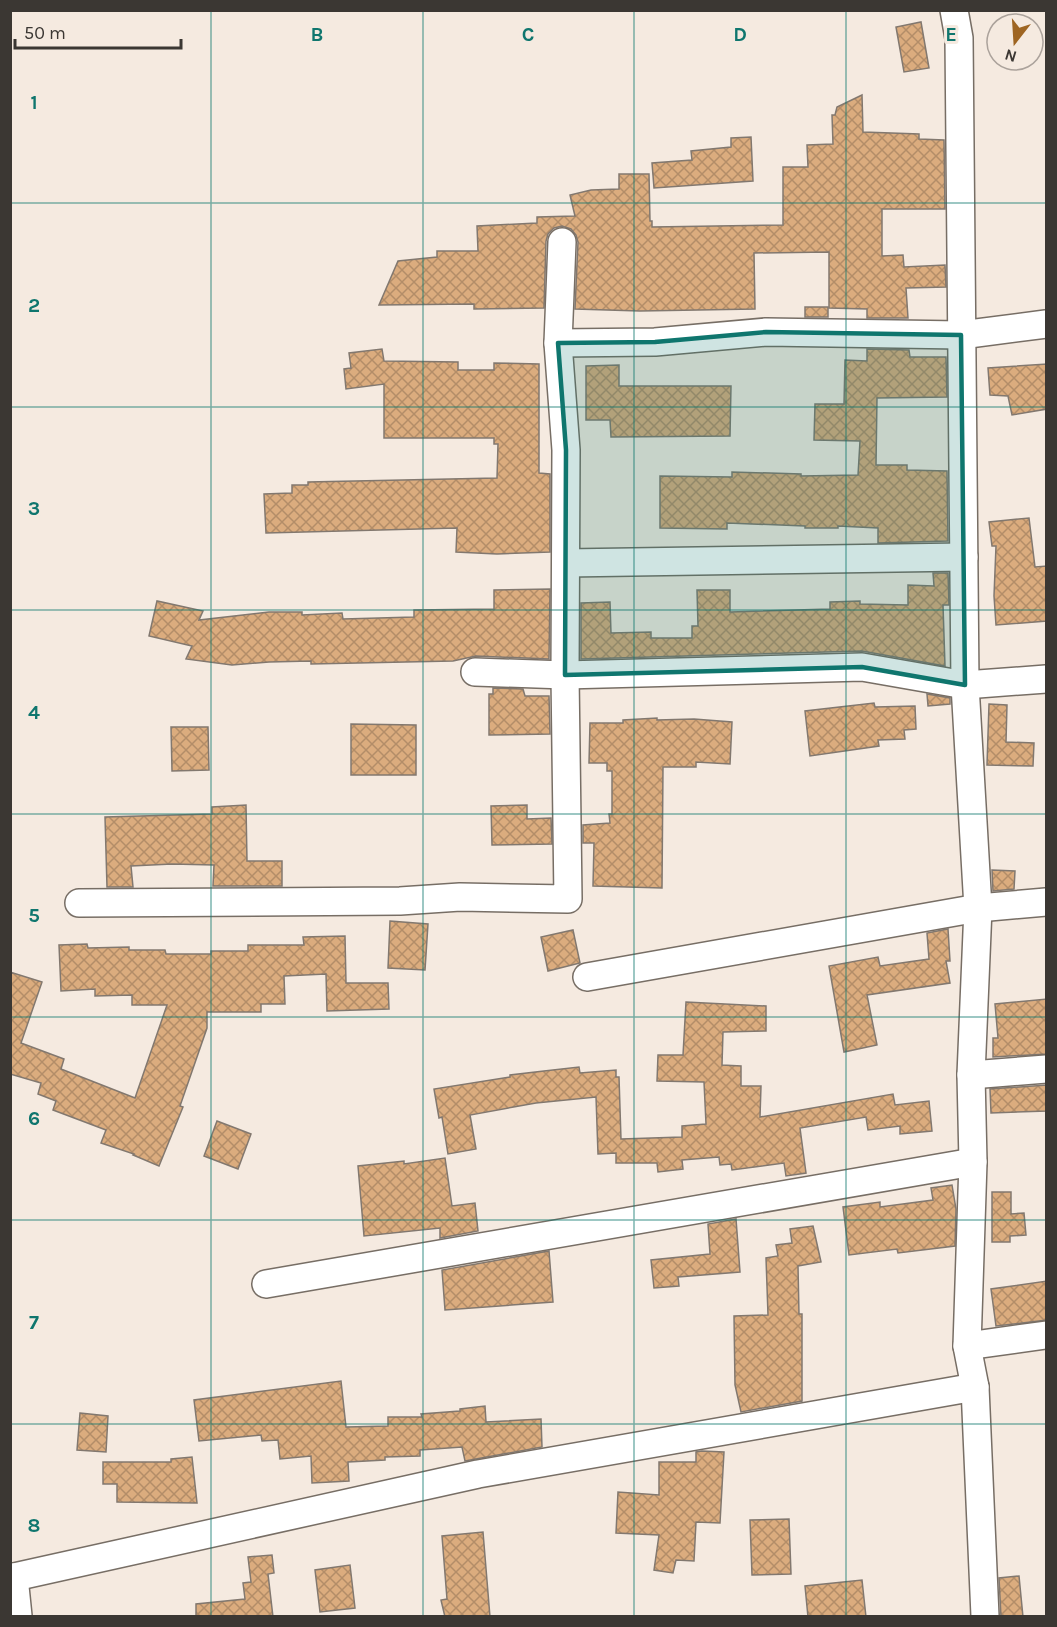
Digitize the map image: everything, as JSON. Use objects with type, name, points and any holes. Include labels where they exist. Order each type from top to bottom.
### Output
[{"type":"street","points":[[954,10],[959,38],[965,685],[978,908],[971,1075],[973,1162],[967,1346],[975,1387],[985,1617]]},
{"type":"street","points":[[79,903],[400,901],[460,897],[568,899],[565,675],[567,450],[558,343],[562,242]]},
{"type":"street","points":[[558,343],[655,342],[766,332],[961,335],[1047,324]]},
{"type":"street","points":[[566,563],[964,557]]},
{"type":"street","points":[[475,672],[565,675],[862,667],[965,685],[1047,679]]},
{"type":"street","points":[[587,977],[978,908],[1047,902]]},
{"type":"street","points":[[971,1075],[1047,1069]]},
{"type":"street","points":[[266,1284],[973,1162]]},
{"type":"street","points":[[967,1346],[1047,1335]]},
{"type":"street","points":[[18,1617],[12,1578],[478,1474],[975,1387]]},
{"type":"highlighted area","points":[[766,332],[961,335],[965,685],[862,667],[565,675],[566,450],[558,343],[655,342]]},
{"type":"building","points":[[921,22],[929,68],[904,72],[896,27]]},
{"type":"building","points":[[862,95],[863,132],[919,134],[919,139],[944,140],[945,209],[882,209],[882,256],[903,255],[904,267],[945,265],[946,287],[906,288],[908,318],[867,318],[867,309],[829,308],[829,252],[754,253],[755,309],[640,311],[575,309],[578,242],[571,229],[562,226],[554,228],[548,234],[546,241],[544,308],[474,309],[474,304],[379,305],[398,261],[437,257],[437,251],[478,251],[477,226],[537,223],[537,217],[575,216],[570,195],[591,190],[619,189],[619,174],[649,174],[652,227],[783,225],[783,167],[808,167],[807,145],[833,144],[832,115],[835,115],[837,107]]},
{"type":"building","points":[[751,137],[753,181],[654,188],[652,163],[692,160],[691,151],[731,147],[731,138]]},
{"type":"building","points":[[805,307],[828,307],[828,317],[805,317]]},
{"type":"building","points":[[382,349],[384,361],[458,362],[458,370],[494,370],[494,363],[539,364],[539,473],[550,474],[550,552],[497,554],[456,552],[457,528],[266,533],[264,494],[292,493],[292,485],[308,485],[308,482],[497,478],[498,444],[494,444],[494,438],[384,438],[384,384],[346,389],[344,369],[351,368],[349,353]]},
{"type":"building","points":[[867,349],[909,350],[910,357],[946,357],[947,397],[877,398],[876,465],[907,465],[907,470],[947,471],[948,541],[878,543],[878,528],[838,526],[838,528],[805,528],[805,526],[727,523],[727,529],[660,528],[660,476],[732,477],[732,472],[801,474],[801,476],[858,475],[860,441],[814,440],[815,404],[844,404],[845,360],[867,361]]},
{"type":"building","points":[[1047,364],[1047,409],[1012,415],[1008,396],[990,395],[988,368]]},
{"type":"building","points":[[619,365],[619,386],[731,386],[730,436],[611,437],[610,420],[586,420],[586,366]]},
{"type":"building","points":[[1029,518],[1035,567],[1047,566],[1047,621],[996,625],[994,596],[996,546],[992,546],[989,522]]},
{"type":"building","points":[[933,573],[948,573],[949,605],[943,605],[945,666],[862,651],[581,659],[581,603],[610,602],[611,633],[651,632],[651,638],[692,638],[692,626],[698,626],[697,590],[730,590],[730,612],[830,609],[830,602],[860,601],[860,604],[908,605],[908,585],[934,586]]},
{"type":"building","points":[[550,589],[549,659],[476,656],[453,661],[311,664],[311,661],[232,665],[186,659],[192,646],[149,636],[157,601],[203,611],[199,620],[269,612],[302,612],[302,615],[342,613],[343,619],[414,617],[414,610],[494,609],[494,590]]},
{"type":"building","points":[[493,688],[523,689],[525,696],[549,696],[550,734],[489,735],[489,694],[493,694]]},
{"type":"building","points":[[927,694],[950,698],[950,704],[928,706]]},
{"type":"building","points":[[874,703],[875,707],[915,706],[916,729],[904,730],[905,739],[878,740],[879,746],[810,756],[805,711]]},
{"type":"building","points":[[989,704],[1007,705],[1006,742],[1034,743],[1033,766],[987,765]]},
{"type":"building","points":[[657,718],[657,720],[694,719],[732,722],[730,764],[696,762],[696,767],[663,767],[662,888],[593,886],[594,843],[583,843],[583,825],[610,823],[612,771],[607,771],[607,763],[589,763],[590,723],[623,723],[623,720]]},
{"type":"building","points":[[351,724],[416,725],[416,775],[351,775]]},
{"type":"building","points":[[171,727],[208,727],[209,770],[172,771]]},
{"type":"building","points":[[246,805],[247,861],[282,861],[282,886],[213,886],[214,865],[172,864],[131,866],[133,887],[107,887],[105,817],[212,814],[212,807]]},
{"type":"building","points":[[527,805],[527,819],[551,818],[552,844],[492,845],[491,806]]},
{"type":"building","points":[[992,870],[1015,871],[1014,889],[993,891]]},
{"type":"building","points":[[390,921],[428,924],[425,970],[388,968]]},
{"type":"building","points":[[948,929],[950,961],[946,961],[950,983],[867,995],[877,1045],[844,1052],[829,966],[878,957],[880,966],[929,959],[927,933]]},
{"type":"building","points":[[573,930],[580,963],[548,971],[541,937]]},
{"type":"building","points":[[345,936],[346,983],[388,983],[389,1009],[327,1011],[326,974],[284,976],[285,1004],[261,1004],[261,1012],[207,1012],[207,1028],[180,1106],[183,1107],[159,1166],[134,1154],[101,1143],[106,1130],[53,1110],[56,1101],[38,1094],[41,1083],[10,1074],[10,972],[42,982],[21,1043],[64,1059],[61,1069],[135,1098],[167,1005],[132,1005],[132,995],[95,996],[95,989],[61,991],[59,945],[87,944],[88,948],[129,947],[129,950],[165,950],[166,954],[211,954],[211,951],[248,951],[248,945],[304,945],[303,937]]},
{"type":"building","points":[[1047,999],[1047,1054],[993,1057],[993,1038],[998,1038],[995,1004]]},
{"type":"building","points":[[686,1002],[766,1006],[766,1031],[723,1032],[722,1065],[741,1066],[741,1086],[761,1086],[760,1117],[893,1094],[895,1105],[929,1101],[932,1131],[900,1134],[900,1126],[868,1130],[866,1117],[800,1128],[806,1173],[786,1176],[784,1163],[732,1170],[731,1164],[720,1165],[719,1157],[682,1160],[683,1169],[658,1172],[657,1163],[616,1163],[616,1153],[598,1154],[596,1097],[536,1103],[470,1115],[476,1149],[448,1154],[442,1117],[439,1118],[434,1089],[544,1071],[579,1067],[580,1073],[616,1070],[616,1077],[619,1077],[621,1139],[682,1137],[682,1126],[706,1124],[704,1082],[657,1081],[658,1055],[683,1055]]},
{"type":"building","points":[[1047,1085],[1047,1111],[991,1113],[990,1089]]},
{"type":"building","points":[[217,1121],[251,1134],[238,1169],[204,1156]]},
{"type":"building","points":[[445,1158],[452,1206],[475,1203],[478,1231],[440,1238],[440,1228],[364,1236],[358,1166],[404,1161],[404,1164]]},
{"type":"building","points":[[952,1185],[956,1209],[955,1246],[898,1253],[897,1249],[849,1255],[843,1207],[880,1202],[880,1207],[933,1200],[931,1188]]},
{"type":"building","points":[[992,1192],[1011,1192],[1011,1214],[1024,1213],[1026,1235],[1010,1236],[1010,1242],[992,1242]]},
{"type":"building","points":[[736,1219],[740,1272],[678,1277],[679,1286],[654,1288],[651,1260],[710,1254],[708,1224]]},
{"type":"building","points":[[813,1226],[821,1262],[798,1266],[799,1314],[802,1314],[802,1401],[741,1412],[735,1385],[734,1316],[768,1315],[766,1258],[778,1256],[776,1245],[792,1243],[790,1229]]},
{"type":"building","points":[[549,1251],[553,1302],[445,1310],[442,1270]]},
{"type":"building","points":[[1047,1281],[1047,1320],[996,1326],[991,1289]]},
{"type":"building","points":[[341,1381],[346,1427],[388,1426],[388,1417],[422,1417],[421,1414],[460,1411],[460,1409],[485,1406],[486,1422],[541,1419],[542,1447],[465,1461],[462,1447],[420,1450],[420,1456],[385,1457],[385,1460],[348,1462],[349,1481],[312,1483],[311,1456],[280,1459],[278,1440],[262,1441],[261,1435],[199,1441],[194,1400]]},
{"type":"building","points":[[80,1413],[108,1416],[106,1452],[77,1450]]},
{"type":"building","points":[[696,1452],[724,1452],[720,1523],[696,1522],[694,1561],[676,1560],[673,1573],[654,1570],[659,1535],[616,1533],[618,1492],[659,1495],[659,1462],[696,1462]]},
{"type":"building","points":[[192,1457],[197,1503],[117,1502],[117,1484],[103,1484],[103,1462],[171,1462],[171,1459]]},
{"type":"building","points":[[789,1519],[791,1574],[752,1575],[750,1520]]},
{"type":"building","points":[[483,1532],[490,1617],[445,1617],[441,1600],[447,1599],[442,1536]]},
{"type":"building","points":[[272,1555],[274,1573],[268,1574],[273,1617],[196,1617],[196,1604],[245,1599],[243,1583],[251,1582],[248,1557]]},
{"type":"building","points":[[350,1565],[355,1608],[320,1612],[315,1570]]},
{"type":"building","points":[[1019,1576],[1023,1617],[1001,1617],[999,1578]]},
{"type":"building","points":[[862,1580],[866,1617],[808,1617],[805,1586]]}]
